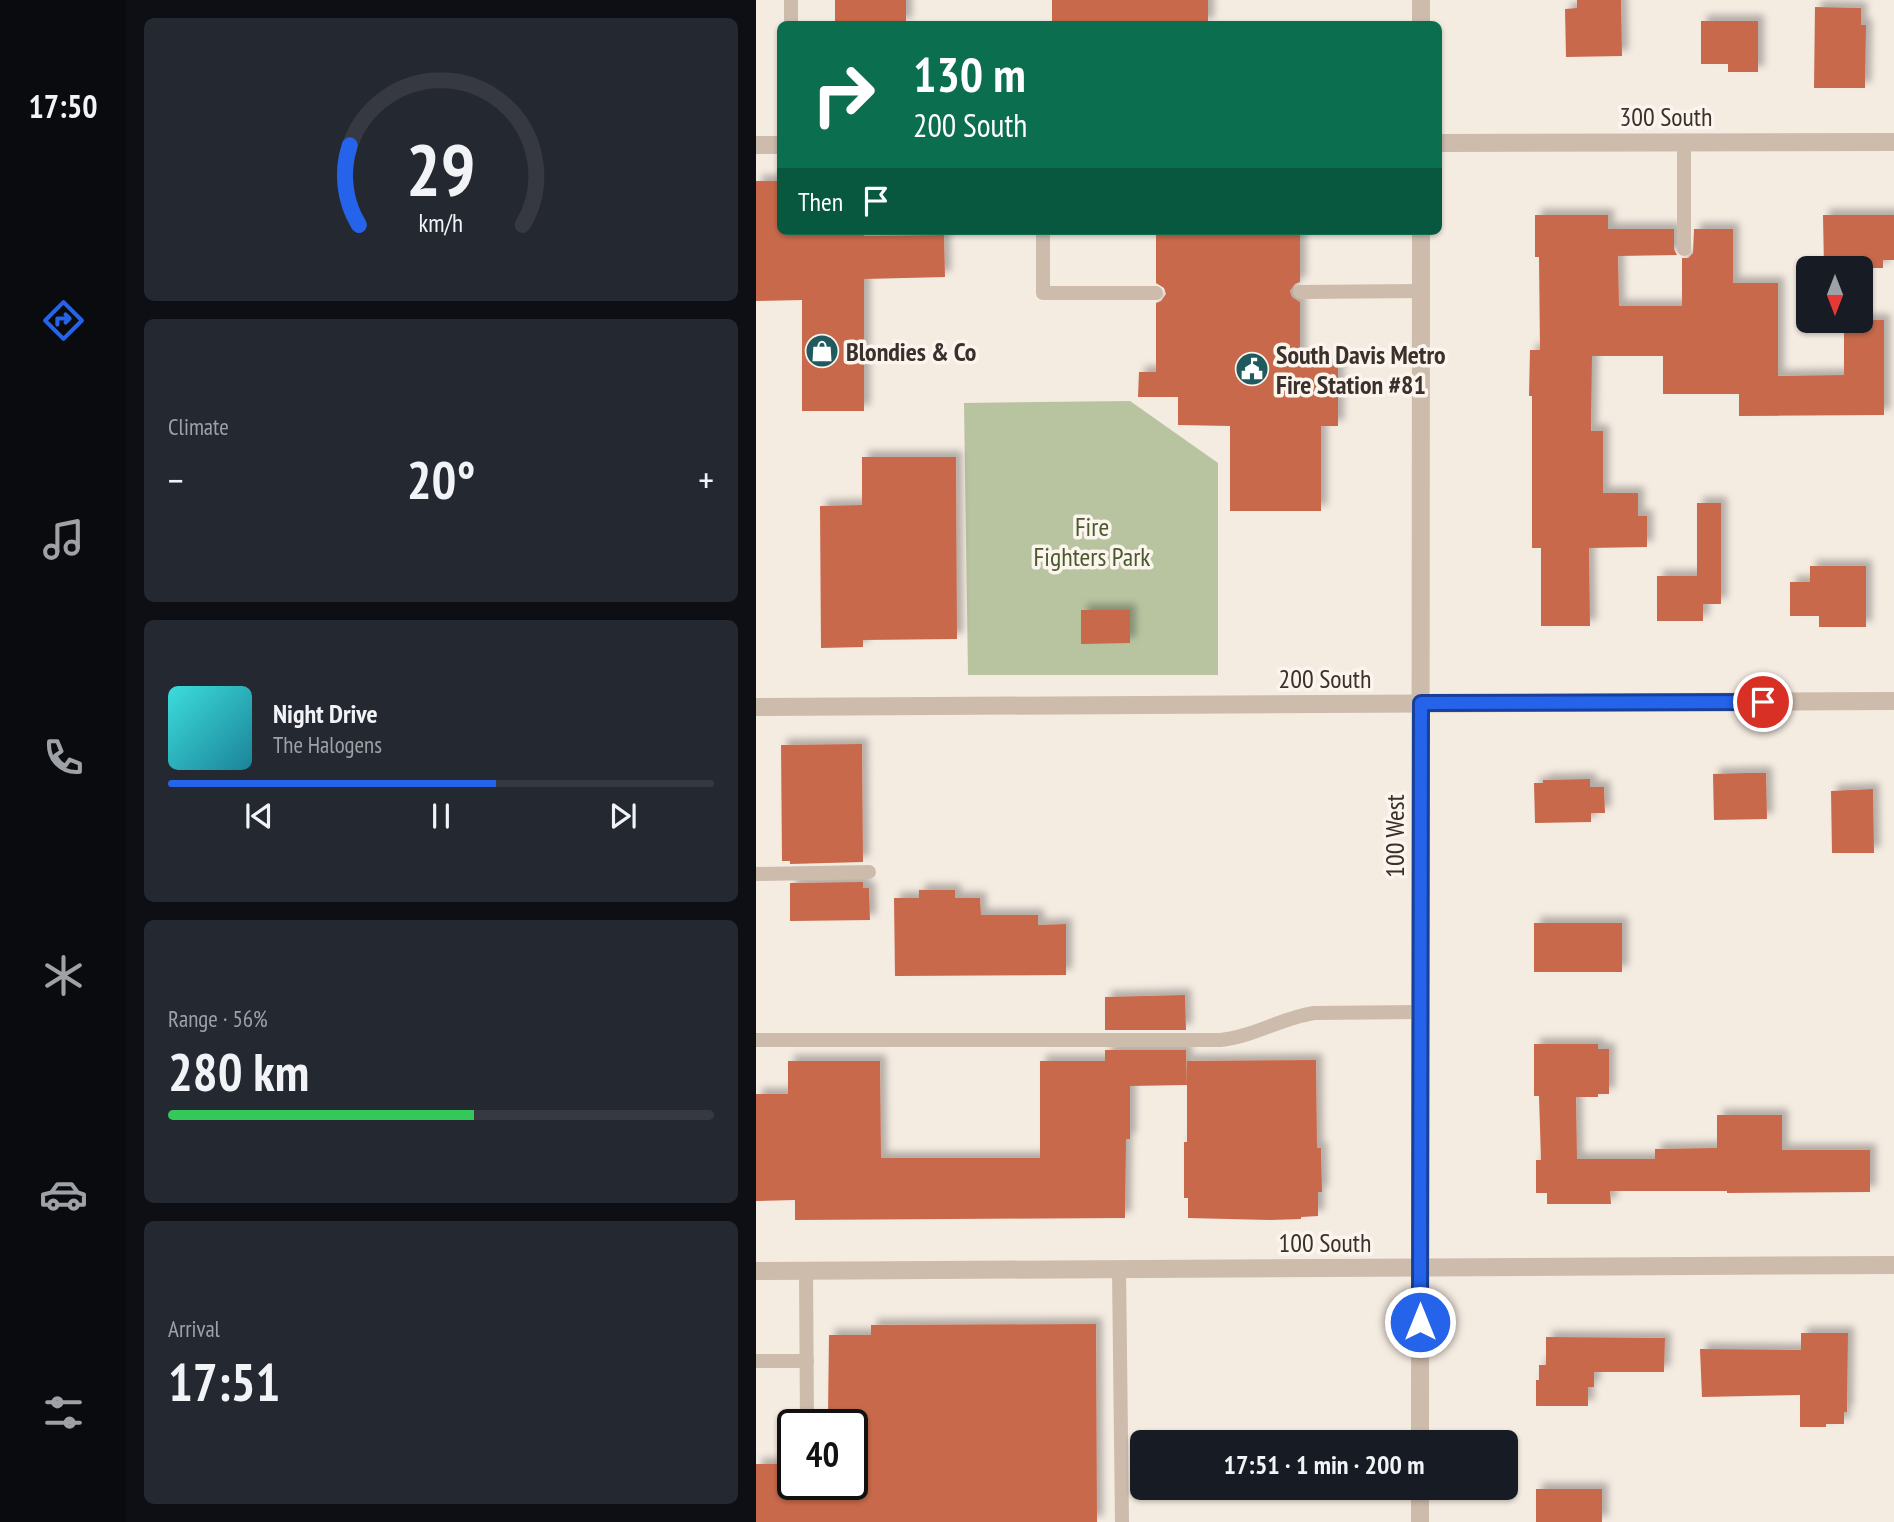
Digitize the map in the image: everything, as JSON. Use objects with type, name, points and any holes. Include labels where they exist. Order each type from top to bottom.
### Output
[{"type":"street","points":[[1421,0],[1421,21]]},
{"type":"street","name":"300 South","points":[[1442,143],[1894,142]]},
{"type":"street","points":[[756,145],[777,145]]},
{"type":"street","name":"100 West","points":[[1420,1430],[1421,235]]},
{"type":"street","name":"200 South","points":[[756,707],[1894,701]]},
{"type":"street","name":"100 South","points":[[756,1271],[1894,1265]]},
{"type":"street","points":[[1420,1500],[1420,1522]]},
{"type":"lane","points":[[791,0],[791,21]]},
{"type":"lane","points":[[1684,142],[1684,249]]},
{"type":"lane","points":[[1043,235],[1043,293],[1156,293]]},
{"type":"lane","points":[[1300,292],[1421,291]]},
{"type":"lane","points":[[756,874],[869,872]]},
{"type":"lane","points":[[756,1040],[1220,1040],[1238,1038],[1300,1015],[1314,1013],[1420,1012]]},
{"type":"lane","points":[[1119,1269],[1122,1522]]},
{"type":"lane","points":[[806,1270],[807,1409]]},
{"type":"lane","points":[[756,1361],[807,1360]]},
{"type":"green space","name":"Fire Fighters Park","points":[[1130,401],[1218,463],[1218,675],[968,675],[964,403]]},
{"type":"building","points":[[835,0],[906,0],[906,21],[835,21]]},
{"type":"building","points":[[1052,0],[1208,0],[1208,21],[1052,21]]},
{"type":"building","points":[[1577,0],[1621,0],[1622,56],[1566,57],[1565,9],[1577,8]]},
{"type":"building","points":[[1815,7],[1861,8],[1861,25],[1866,25],[1865,88],[1814,88]]},
{"type":"building","points":[[1701,21],[1758,21],[1758,72],[1728,72],[1728,64],[1701,64]]},
{"type":"building","points":[[756,181],[777,181],[777,235],[944,235],[945,277],[864,279],[864,411],[802,411],[802,300],[756,301]]},
{"type":"building","points":[[1535,215],[1608,215],[1608,229],[1674,229],[1674,249],[1677,255],[1618,256],[1619,306],[1682,306],[1682,258],[1688,258],[1693,253],[1694,229],[1733,229],[1733,283],[1778,283],[1778,376],[1844,375],[1844,333],[1873,333],[1873,320],[1884,320],[1884,415],[1739,416],[1739,394],[1663,394],[1663,356],[1592,356],[1591,431],[1603,431],[1603,493],[1638,493],[1638,516],[1647,516],[1647,547],[1589,548],[1590,626],[1541,626],[1541,548],[1532,548],[1532,396],[1529,396],[1530,350],[1540,350],[1539,257],[1535,257]]},
{"type":"building","points":[[1823,215],[1894,215],[1894,260],[1883,260],[1883,268],[1873,268],[1873,256],[1824,256]]},
{"type":"building","name":"South Davis Metro Fire Station #81","points":[[1156,235],[1300,235],[1300,282],[1290,291],[1292,297],[1300,302],[1300,365],[1338,365],[1338,426],[1321,426],[1321,511],[1230,511],[1230,426],[1178,425],[1178,397],[1138,397],[1139,372],[1156,372],[1156,303],[1166,294],[1164,288],[1156,283]]},
{"type":"building","points":[[862,457],[956,457],[957,639],[863,640],[863,647],[821,648],[820,506],[862,505]]},
{"type":"building","points":[[1697,503],[1721,503],[1721,604],[1703,604],[1703,621],[1657,621],[1657,576],[1697,576]]},
{"type":"building","points":[[1810,566],[1866,566],[1866,627],[1819,627],[1819,616],[1790,616],[1790,582],[1810,582]]},
{"type":"building","points":[[1081,610],[1130,610],[1130,643],[1081,644]]},
{"type":"building","points":[[862,744],[863,862],[790,864],[790,861],[782,861],[781,745]]},
{"type":"building","points":[[1766,773],[1767,819],[1714,820],[1713,774]]},
{"type":"building","points":[[1590,779],[1590,787],[1604,787],[1605,813],[1591,813],[1591,822],[1535,823],[1534,783],[1543,783],[1543,780]]},
{"type":"building","points":[[1873,789],[1874,853],[1832,853],[1831,791]]},
{"type":"building","points":[[863,882],[863,888],[869,888],[870,920],[790,921],[790,883]]},
{"type":"building","points":[[919,890],[955,890],[955,898],[980,898],[981,915],[1038,915],[1038,925],[1066,924],[1066,975],[895,976],[894,898],[919,898]]},
{"type":"building","points":[[1534,923],[1622,923],[1622,972],[1534,972]]},
{"type":"building","points":[[1185,995],[1186,1030],[1105,1030],[1105,997]]},
{"type":"building","points":[[1534,1044],[1598,1044],[1598,1049],[1609,1049],[1609,1094],[1576,1097],[1577,1159],[1655,1159],[1655,1149],[1717,1148],[1717,1115],[1782,1115],[1782,1150],[1870,1150],[1870,1192],[1610,1191],[1611,1204],[1547,1204],[1547,1193],[1536,1193],[1536,1160],[1541,1160],[1539,1096],[1534,1096]]},
{"type":"building","points":[[1105,1050],[1186,1050],[1187,1085],[1130,1086],[1125,1218],[795,1220],[795,1200],[756,1201],[756,1094],[788,1094],[788,1061],[880,1061],[881,1158],[1040,1158],[1040,1061],[1105,1061]]},
{"type":"building","points":[[1316,1060],[1317,1148],[1321,1148],[1322,1192],[1318,1192],[1318,1216],[1270,1220],[1188,1218],[1188,1198],[1184,1198],[1187,1061]]},
{"type":"building","points":[[1096,1324],[1097,1522],[756,1522],[756,1464],[777,1464],[777,1500],[868,1500],[868,1409],[828,1409],[829,1335],[871,1335],[871,1325]]},
{"type":"building","points":[[1801,1333],[1848,1333],[1847,1412],[1844,1412],[1844,1424],[1800,1427],[1800,1395],[1702,1397],[1700,1349],[1801,1350]]},
{"type":"building","points":[[1546,1337],[1665,1338],[1664,1372],[1594,1372],[1594,1387],[1588,1387],[1588,1406],[1536,1406],[1539,1365],[1546,1365]]},
{"type":"building","points":[[1536,1489],[1602,1489],[1602,1522],[1536,1522]]},
{"type":"place","name":"Blondies & Co","points":[[822,351]]},
{"type":"place","name":"South Davis Metro Fire Station #81","points":[[1252,369]]},
{"type":"route","points":[[1420,1322],[1421,703],[1763,702]]}]
